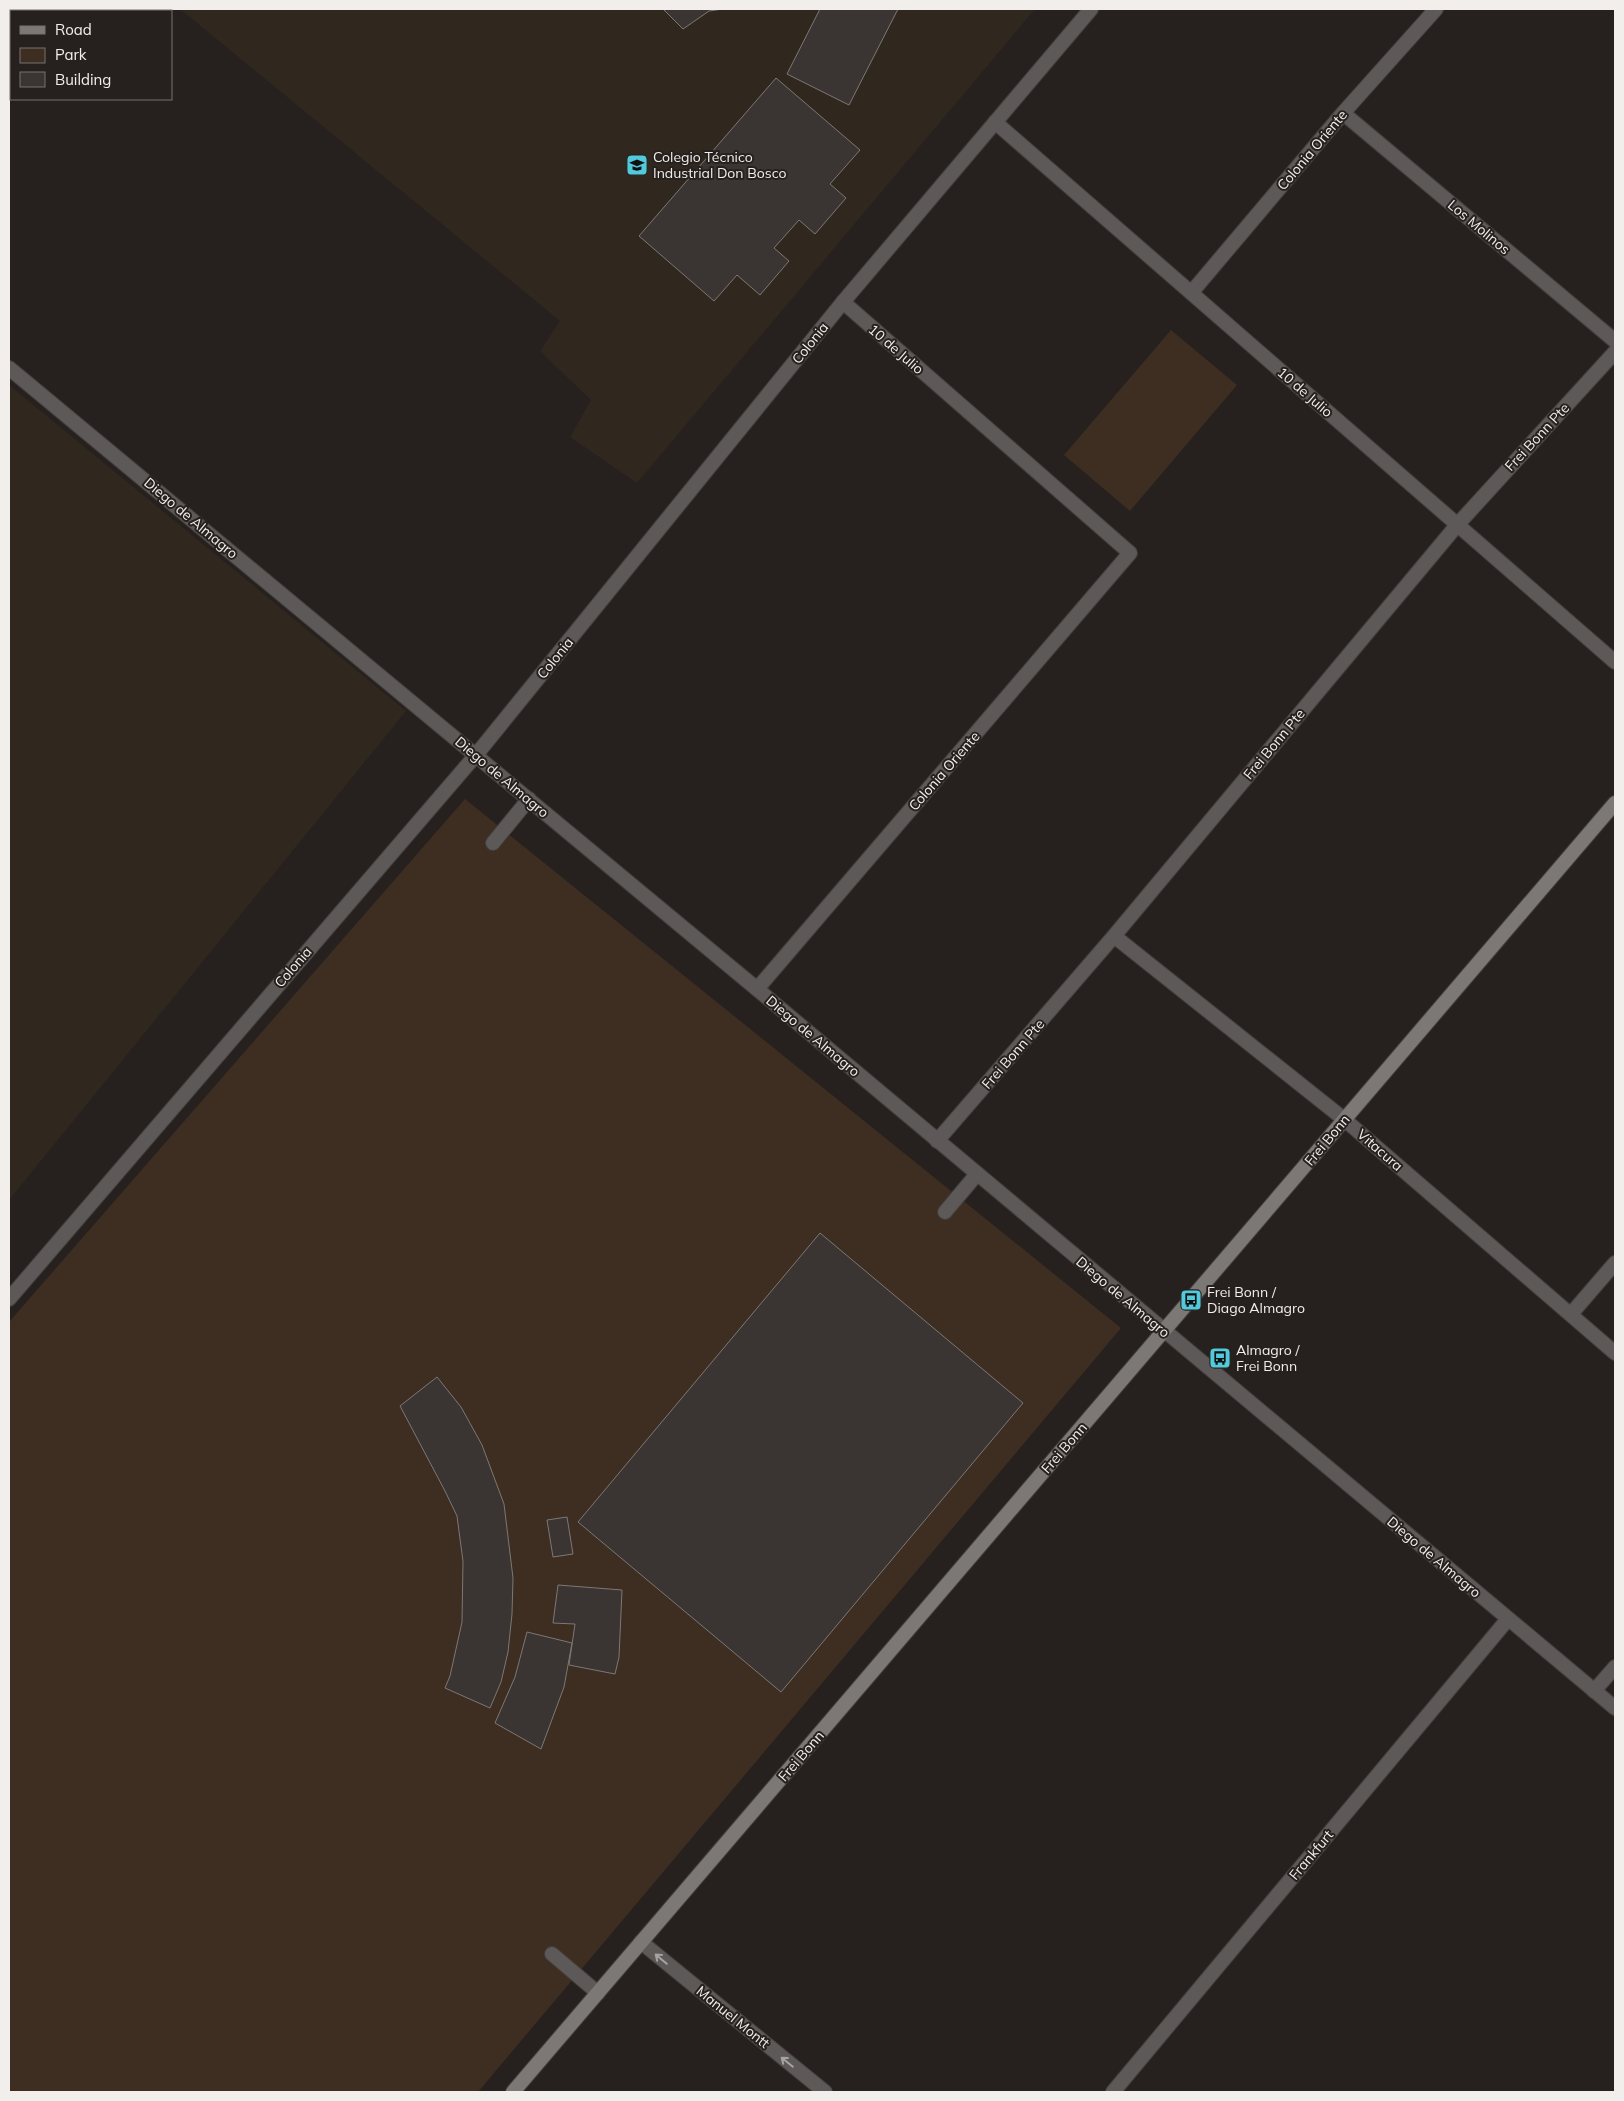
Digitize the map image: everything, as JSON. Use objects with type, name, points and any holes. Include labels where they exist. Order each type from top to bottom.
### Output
[{"type":"main road","name":"Frei Bonn","points":[[513,2092],[1615,803]]},
{"type":"street","name":"Colonia","points":[[9,1299],[476,755],[843,302],[1091,9]]},
{"type":"street","name":"Colonia Oriente","points":[[1192,294],[1343,113],[1436,9]]},
{"type":"street","name":"Los Molinos","points":[[1343,113],[1615,341]]},
{"type":"street","name":"10 de Julio","points":[[995,122],[1615,662]]},
{"type":"street","name":"10 de Julio","points":[[843,302],[1130,553]]},
{"type":"street","name":"Frei Bonn Pte","points":[[937,1141],[1114,936],[1458,524],[1615,352]]},
{"type":"street","name":"Diego de Almagro","points":[[9,368],[757,989],[1615,1708]]},
{"type":"street","name":"Colonia Oriente","points":[[757,989],[1130,553]]},
{"type":"street","points":[[493,842],[529,799]]},
{"type":"street","name":"Vitacura","points":[[1114,936],[1345,1120],[1615,1353]]},
{"type":"street","points":[[945,1212],[977,1174]]},
{"type":"street","points":[[1571,1314],[1615,1263]]},
{"type":"street","name":"Frankfurt","points":[[1114,2092],[1508,1618]]},
{"type":"street","points":[[1594,1691],[1615,1667]]},
{"type":"street","name":"Manuel Montt","points":[[641,1942],[825,2092]]},
{"type":"street","points":[[552,1954],[598,1993]]},
{"type":"shaded area","name":"Colegio Técnico Industrial Don Bosco","points":[[180,9],[1035,9],[637,483],[570,437],[591,400],[540,351],[560,321]]},
{"type":"shaded area","points":[[9,385],[406,711],[9,1200]]},
{"type":"green space","points":[[1171,330],[1237,385],[1130,511],[1064,455]]},
{"type":"green space","points":[[465,799],[1121,1328],[478,2092],[9,2092],[9,1322]]},
{"type":"building","points":[[663,9],[723,9],[709,11],[683,29]]},
{"type":"building","points":[[820,9],[898,9],[849,105],[787,74]]},
{"type":"building","points":[[776,78],[860,150],[830,184],[846,198],[815,234],[799,220],[774,248],[789,261],[760,295],[737,275],[714,301],[639,236]]},
{"type":"building","points":[[820,1233],[1023,1403],[781,1692],[578,1522]]},
{"type":"building","points":[[437,1377],[461,1407],[482,1445],[504,1504],[513,1578],[512,1614],[508,1652],[501,1682],[490,1708],[445,1688],[450,1676],[462,1622],[463,1561],[457,1516],[400,1406]]},
{"type":"building","points":[[567,1517],[573,1554],[553,1557],[547,1520]]},
{"type":"building","points":[[558,1585],[622,1590],[619,1657],[615,1674],[569,1665],[575,1624],[553,1623]]},
{"type":"building","points":[[527,1632],[572,1643],[564,1687],[541,1749],[495,1723],[515,1677]]},
{"type":"place","name":"Colegio Técnico Industrial Don Bosco","points":[[637,165]]},
{"type":"place","name":"Frei Bonn / Diago Almagro","points":[[1191,1300]]},
{"type":"place","name":"Almagro / Frei Bonn","points":[[1220,1358]]}]
